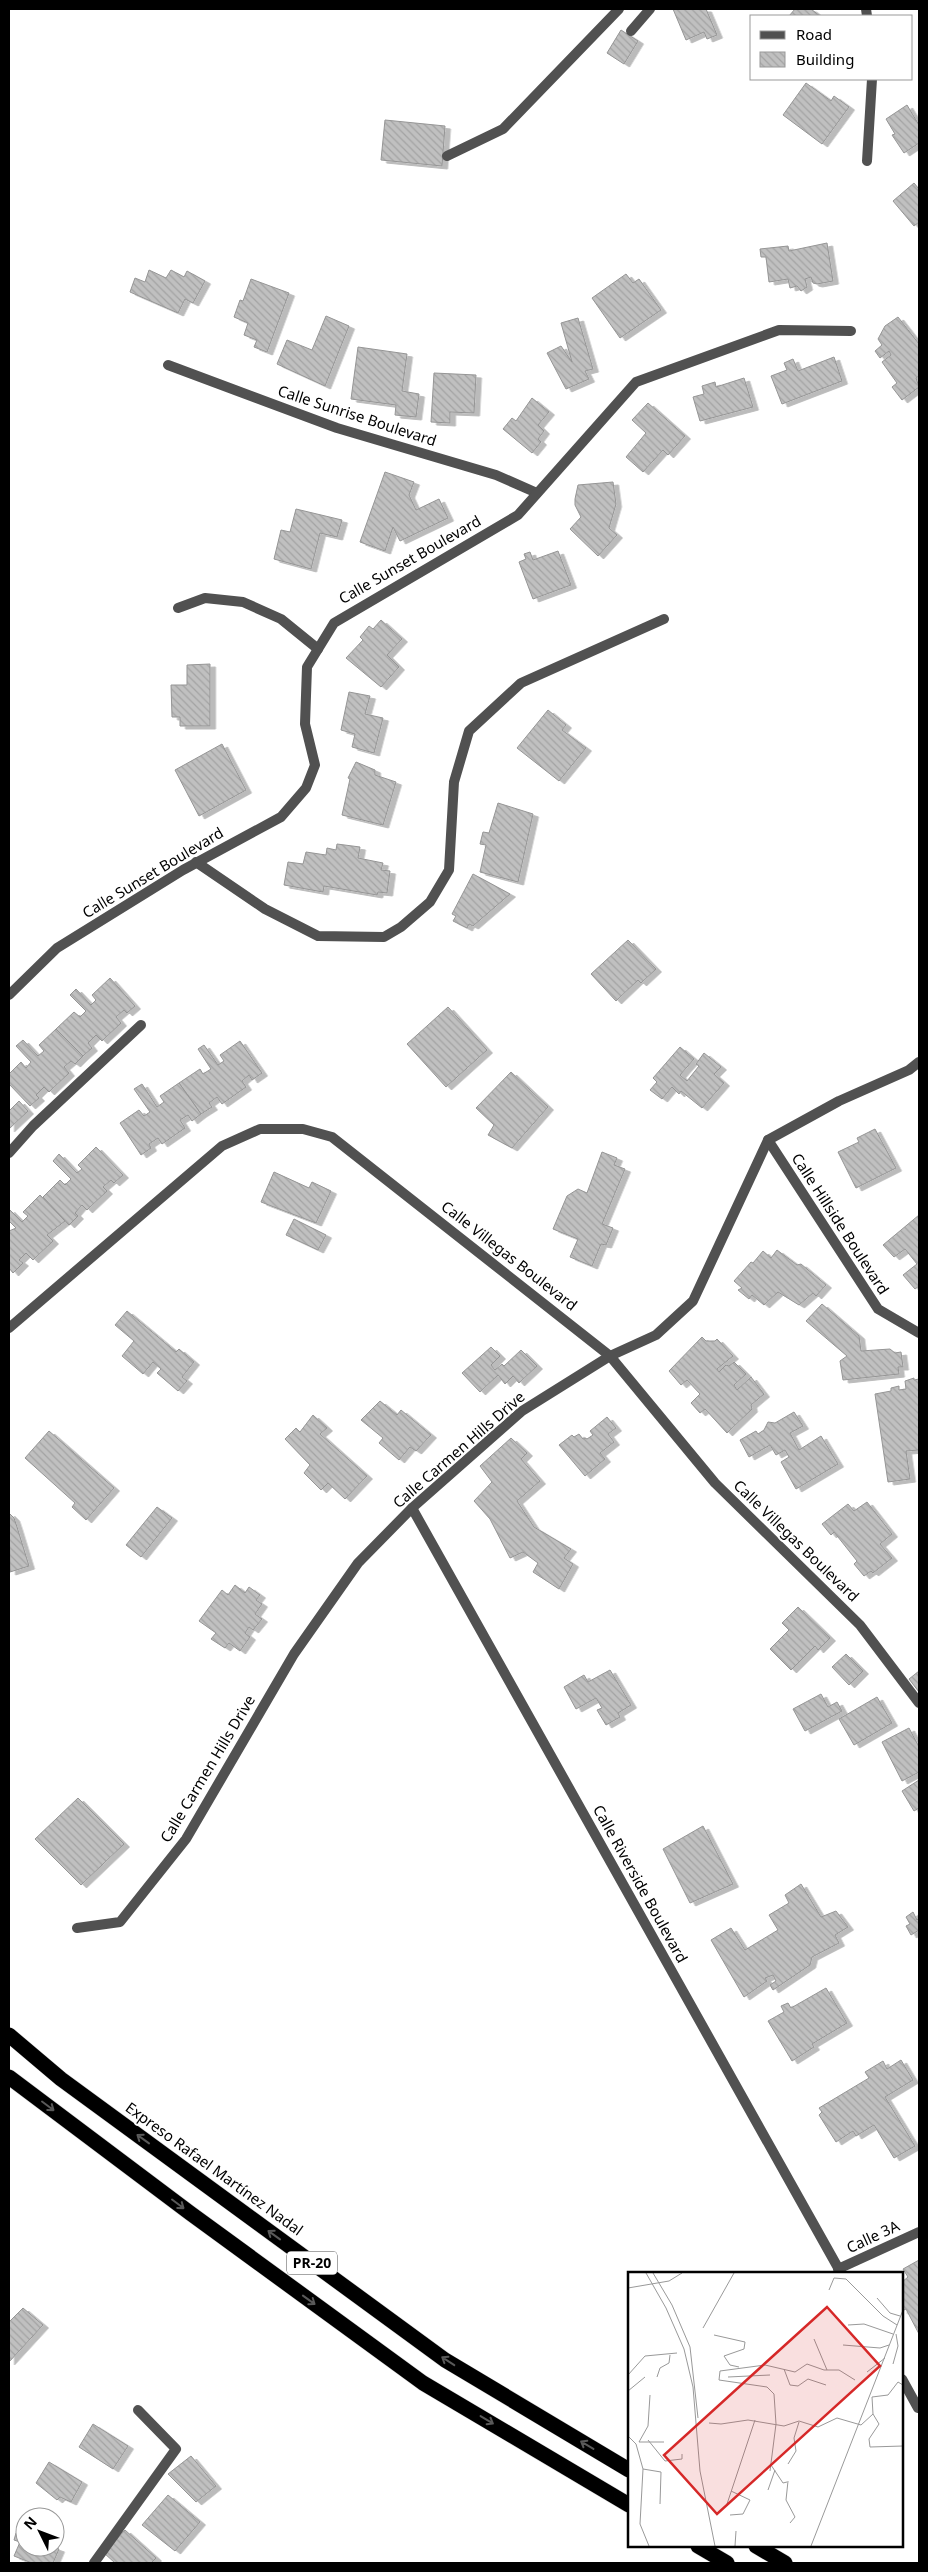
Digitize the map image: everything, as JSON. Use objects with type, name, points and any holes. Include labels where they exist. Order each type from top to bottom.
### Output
[{"type":"highway","name":"Expreso Rafael Martínez Nadal","points":[[9,2035],[61,2079],[445,2360],[628,2469]]},
{"type":"highway","name":"PR-20","points":[[9,2077],[190,2213],[423,2382],[628,2504]]},
{"type":"highway","points":[[700,2547],[728,2563]]},
{"type":"highway","points":[[758,2547],[785,2563]]},
{"type":"street","points":[[447,156],[503,129],[619,9]]},
{"type":"street","points":[[631,31],[650,9]]},
{"type":"street","points":[[867,161],[872,80]]},
{"type":"street","name":"Calle Sunset Boulevard","points":[[9,995],[56,948],[196,862],[281,817],[306,788],[315,764],[305,724],[307,668],[334,623],[518,515],[636,382],[779,330],[851,332]]},
{"type":"street","name":"Calle Sunrise Boulevard","points":[[168,365],[337,428],[496,475],[537,493]]},
{"type":"street","points":[[178,608],[205,598],[243,602],[281,619],[318,649]]},
{"type":"street","points":[[196,862],[265,909],[318,936],[361,939],[384,937],[401,927],[430,902],[449,870],[454,782],[469,731],[521,683],[664,619]]},
{"type":"street","points":[[9,1153],[33,1126],[141,1025]]},
{"type":"street","points":[[768,1140],[839,1101],[909,1070],[919,1062]]},
{"type":"street","name":"Calle Villegas Boulevard","points":[[9,1328],[222,1146],[260,1129],[303,1129],[332,1137],[610,1356],[715,1483],[860,1625],[919,1703]]},
{"type":"street","name":"Calle Hillside Boulevard","points":[[768,1140],[878,1309],[919,1333]]},
{"type":"street","name":"Calle Carmen Hills Drive","points":[[77,1928],[120,1922],[144,1892],[186,1839],[294,1654],[358,1563],[412,1508],[522,1411],[610,1356],[656,1335],[693,1301],[768,1140]]},
{"type":"street","name":"Calle Riverside Boulevard","points":[[412,1508],[840,2271]]},
{"type":"street","name":"Calle 3A","points":[[840,2271],[919,2232]]},
{"type":"street","points":[[903,2381],[918,2408]]},
{"type":"street","points":[[94,2563],[176,2450],[138,2410]]},
{"type":"building","points":[[673,9],[706,9],[717,35],[707,39],[704,32],[686,40]]},
{"type":"building","points":[[795,9],[811,9],[819,15],[790,15]]},
{"type":"building","points":[[621,30],[638,41],[624,64],[607,53]]},
{"type":"building","points":[[806,83],[831,101],[834,96],[849,107],[822,144],[783,115]]},
{"type":"building","points":[[907,105],[919,125],[919,143],[904,153],[892,135],[895,134],[886,119]]},
{"type":"building","points":[[385,120],[445,126],[442,166],[381,160]]},
{"type":"building","points":[[914,183],[919,189],[919,222],[914,226],[893,201]]},
{"type":"building","points":[[827,243],[833,281],[817,284],[813,283],[811,277],[805,279],[807,287],[801,291],[797,286],[790,288],[788,279],[769,282],[766,257],[761,257],[760,249],[788,246],[789,251]]},
{"type":"building","points":[[149,270],[166,278],[171,270],[184,277],[187,271],[205,281],[193,303],[185,299],[178,313],[130,292],[135,278],[145,282]]},
{"type":"building","points":[[626,274],[633,283],[639,279],[661,310],[620,338],[592,298]]},
{"type":"building","points":[[251,279],[289,293],[267,352],[254,347],[257,340],[244,335],[248,323],[234,317],[240,300],[243,301]]},
{"type":"building","points":[[326,316],[349,326],[325,386],[277,364],[287,340],[312,350]]},
{"type":"building","points":[[898,317],[919,344],[919,376],[916,378],[919,387],[902,400],[892,387],[897,383],[882,362],[891,355],[889,351],[880,358],[875,351],[882,345],[878,339],[885,326]]},
{"type":"building","points":[[578,318],[593,369],[585,371],[589,379],[566,389],[547,353],[561,346],[572,362],[561,323]]},
{"type":"building","points":[[358,347],[407,354],[402,391],[419,394],[416,417],[395,415],[396,405],[351,399]]},
{"type":"building","points":[[834,357],[842,381],[782,404],[771,376],[787,370],[784,363],[793,359],[798,371]]},
{"type":"building","points":[[434,373],[476,375],[474,413],[450,412],[450,423],[431,422]]},
{"type":"building","points":[[744,378],[753,407],[700,421],[693,397],[704,394],[702,386],[715,382],[716,387]]},
{"type":"building","points":[[532,398],[549,412],[538,425],[544,431],[538,439],[541,442],[532,453],[503,429],[512,418],[516,421]]},
{"type":"building","points":[[648,403],[685,436],[668,455],[663,450],[643,472],[626,457],[646,433],[632,420]]},
{"type":"building","points":[[385,472],[414,482],[409,495],[416,510],[439,499],[448,518],[400,541],[393,527],[385,551],[360,542]]},
{"type":"building","points":[[613,482],[616,504],[609,528],[617,535],[598,556],[570,529],[581,517],[575,505],[575,499],[578,485]]},
{"type":"building","points":[[296,509],[342,520],[337,537],[320,533],[311,569],[274,559],[281,530],[290,532]]},
{"type":"building","points":[[558,551],[571,585],[533,599],[519,562],[526,559],[524,554],[530,552],[533,560]]},
{"type":"building","points":[[381,620],[402,639],[387,655],[399,667],[381,687],[346,658],[363,640],[360,637],[369,626],[373,629]]},
{"type":"building","points":[[210,664],[210,726],[180,726],[180,717],[172,717],[171,685],[187,685],[187,665]]},
{"type":"building","points":[[349,692],[370,696],[365,714],[383,718],[374,753],[352,747],[355,734],[341,730]]},
{"type":"building","points":[[548,710],[566,725],[562,730],[586,748],[559,781],[517,748]]},
{"type":"building","points":[[222,744],[246,790],[199,816],[175,770]]},
{"type":"building","points":[[356,762],[375,770],[375,775],[396,782],[383,825],[342,815],[350,779],[348,778]]},
{"type":"building","points":[[498,803],[533,814],[518,882],[480,872],[486,845],[480,844],[483,832],[489,833]]},
{"type":"building","points":[[337,844],[360,847],[358,858],[383,863],[381,870],[390,871],[387,893],[378,892],[377,895],[324,886],[323,892],[284,885],[288,862],[303,864],[306,852],[326,855],[327,848],[336,850]]},
{"type":"building","points":[[473,874],[510,894],[473,926],[469,924],[467,928],[453,921],[456,916],[452,914]]},
{"type":"building","points":[[628,940],[656,969],[641,983],[638,980],[616,1001],[591,974]]},
{"type":"building","points":[[110,978],[135,1006],[127,1013],[124,1010],[116,1017],[121,1023],[102,1041],[96,1035],[88,1043],[92,1048],[83,1056],[56,1029],[74,1012],[80,1017],[86,1011],[70,995],[76,989],[91,1005],[96,1000],[92,995]]},
{"type":"building","points":[[448,1007],[487,1050],[446,1087],[407,1044]]},
{"type":"building","points":[[56,1029],[83,1056],[75,1064],[71,1061],[64,1067],[69,1073],[49,1092],[44,1087],[36,1095],[39,1098],[30,1106],[9,1084],[9,1074],[21,1062],[26,1068],[31,1062],[16,1046],[23,1040],[38,1056],[44,1051],[39,1045]]},
{"type":"building","points":[[240,1041],[262,1073],[252,1080],[249,1075],[242,1081],[246,1087],[222,1104],[217,1097],[209,1103],[212,1107],[201,1114],[179,1083],[200,1069],[203,1074],[211,1069],[198,1049],[204,1045],[218,1065],[224,1061],[220,1055]]},
{"type":"building","points":[[680,1047],[694,1059],[680,1075],[687,1081],[699,1066],[696,1064],[704,1053],[721,1067],[714,1074],[724,1083],[702,1108],[681,1091],[679,1094],[672,1087],[662,1099],[650,1090],[657,1082],[653,1078]]},
{"type":"building","points":[[511,1072],[548,1107],[512,1148],[488,1135],[494,1125],[476,1108]]},
{"type":"building","points":[[179,1083],[201,1114],[192,1121],[188,1115],[180,1120],[185,1128],[162,1144],[158,1138],[149,1144],[151,1148],[141,1155],[120,1123],[139,1110],[144,1116],[150,1112],[134,1089],[142,1084],[157,1107],[164,1102],[160,1096]]},
{"type":"building","points":[[19,1101],[28,1111],[9,1129],[9,1111]]},
{"type":"building","points":[[875,1129],[896,1168],[856,1188],[838,1152],[859,1142],[857,1138]]},
{"type":"building","points":[[96,1147],[123,1175],[114,1183],[111,1180],[103,1187],[107,1191],[87,1210],[82,1205],[75,1213],[78,1216],[69,1225],[43,1197],[60,1180],[65,1185],[71,1179],[53,1161],[59,1154],[77,1173],[82,1169],[78,1165]]},
{"type":"building","points":[[602,1152],[617,1158],[614,1165],[625,1169],[602,1224],[613,1228],[606,1245],[601,1244],[592,1266],[570,1257],[578,1239],[553,1229],[567,1196],[578,1189],[587,1193]]},
{"type":"building","points":[[274,1172],[309,1188],[312,1182],[331,1191],[316,1223],[261,1202]]},
{"type":"building","points":[[40,1195],[65,1221],[47,1235],[53,1241],[33,1260],[26,1253],[19,1260],[23,1263],[13,1273],[9,1268],[9,1231],[16,1228],[9,1221],[9,1209],[22,1222],[28,1216],[23,1212]]},
{"type":"building","points":[[919,1215],[919,1286],[915,1289],[903,1275],[917,1264],[905,1249],[894,1257],[883,1245]]},
{"type":"building","points":[[294,1219],[326,1235],[318,1250],[286,1235]]},
{"type":"building","points":[[777,1250],[797,1265],[801,1264],[826,1285],[816,1296],[813,1293],[799,1305],[778,1292],[764,1305],[752,1295],[749,1299],[738,1290],[742,1288],[734,1281],[751,1262],[753,1263],[763,1251],[771,1258]]},
{"type":"building","points":[[822,1304],[859,1336],[861,1351],[890,1349],[895,1353],[901,1352],[903,1367],[898,1367],[899,1374],[843,1380],[840,1361],[847,1356],[806,1321]]},
{"type":"building","points":[[127,1311],[176,1352],[179,1349],[194,1362],[182,1377],[187,1381],[178,1391],[157,1373],[161,1369],[153,1362],[143,1374],[122,1356],[134,1341],[115,1325]]},
{"type":"building","points":[[702,1337],[706,1341],[715,1341],[717,1339],[733,1356],[717,1369],[719,1372],[726,1365],[729,1366],[734,1362],[746,1374],[734,1385],[737,1390],[751,1377],[764,1394],[751,1405],[752,1409],[727,1433],[705,1409],[700,1413],[691,1403],[700,1394],[687,1380],[681,1385],[669,1371]]},
{"type":"building","points":[[491,1347],[500,1356],[491,1365],[495,1370],[502,1364],[504,1366],[521,1350],[537,1366],[519,1383],[513,1376],[505,1384],[498,1375],[480,1392],[462,1373]]},
{"type":"building","points":[[914,1378],[914,1380],[919,1379],[919,1450],[906,1451],[910,1479],[888,1482],[875,1394],[891,1391],[891,1388],[899,1386],[899,1390],[906,1389],[905,1381]]},
{"type":"building","points":[[380,1401],[397,1415],[401,1410],[431,1435],[416,1451],[410,1447],[399,1460],[379,1443],[383,1438],[361,1420]]},
{"type":"building","points":[[794,1412],[803,1426],[790,1433],[799,1450],[821,1436],[838,1464],[796,1489],[781,1462],[789,1457],[785,1450],[776,1455],[770,1445],[749,1457],[740,1440],[756,1431],[758,1434],[764,1430],[768,1422],[775,1423]]},
{"type":"building","points":[[313,1415],[327,1428],[320,1434],[367,1476],[345,1499],[328,1483],[321,1490],[304,1473],[310,1465],[285,1439],[296,1428],[300,1432]]},
{"type":"building","points":[[607,1417],[616,1428],[608,1434],[614,1442],[600,1453],[605,1459],[585,1476],[559,1445],[572,1435],[574,1437],[579,1434],[583,1439],[587,1439],[593,1435],[590,1431]]},
{"type":"building","points":[[49,1431],[114,1488],[86,1520],[72,1507],[75,1503],[25,1458]]},
{"type":"building","points":[[511,1438],[527,1453],[521,1459],[540,1481],[517,1501],[534,1527],[571,1549],[564,1558],[573,1564],[559,1589],[533,1572],[538,1563],[523,1552],[510,1558],[490,1519],[474,1501],[492,1482],[480,1466]]},
{"type":"building","points":[[867,1502],[892,1534],[880,1544],[892,1558],[873,1573],[871,1571],[864,1576],[854,1564],[857,1561],[834,1532],[831,1535],[822,1524],[848,1504],[854,1511]]},
{"type":"building","points":[[157,1507],[172,1518],[141,1557],[126,1545]]},
{"type":"building","points":[[9,1513],[14,1518],[29,1566],[10,1572]]},
{"type":"building","points":[[235,1585],[245,1593],[249,1587],[260,1595],[256,1600],[262,1604],[255,1614],[262,1619],[253,1630],[249,1627],[245,1633],[250,1637],[240,1651],[229,1643],[225,1648],[211,1639],[216,1633],[199,1621],[222,1590],[228,1595]]},
{"type":"building","points":[[798,1607],[830,1638],[818,1650],[815,1646],[791,1670],[770,1649],[789,1630],[782,1623]]},
{"type":"building","points":[[846,1654],[863,1671],[849,1685],[832,1667]]},
{"type":"building","points":[[610,1670],[631,1705],[618,1713],[620,1717],[606,1725],[597,1710],[602,1708],[596,1698],[576,1709],[564,1687],[584,1675],[588,1682]]},
{"type":"building","points":[[919,1671],[919,1692],[909,1679]]},
{"type":"building","points":[[821,1694],[828,1707],[837,1702],[842,1711],[805,1731],[793,1709]]},
{"type":"building","points":[[877,1697],[892,1723],[854,1745],[839,1719]]},
{"type":"building","points":[[909,1728],[919,1747],[919,1772],[902,1781],[882,1742]]},
{"type":"building","points":[[919,1780],[919,1808],[914,1811],[902,1791]]},
{"type":"building","points":[[78,1798],[124,1844],[81,1885],[35,1839]]},
{"type":"building","points":[[703,1826],[733,1884],[690,1903],[663,1849]]},
{"type":"building","points":[[801,1884],[821,1917],[836,1911],[848,1927],[835,1935],[839,1943],[812,1957],[810,1965],[773,1990],[770,1985],[776,1981],[773,1975],[765,1978],[767,1981],[744,1997],[711,1940],[731,1928],[745,1950],[778,1930],[769,1915],[789,1903],[785,1895]]},
{"type":"building","points":[[913,1912],[917,1920],[919,1918],[919,1930],[911,1935],[906,1926],[910,1924],[906,1917]]},
{"type":"building","points":[[826,1988],[847,2023],[812,2044],[814,2047],[792,2061],[768,2021],[784,2012],[781,2006],[788,2003],[791,2008]]},
{"type":"building","points":[[901,2060],[913,2080],[885,2097],[915,2146],[894,2158],[874,2125],[856,2136],[853,2131],[836,2142],[819,2115],[822,2112],[819,2108],[869,2078],[865,2072],[883,2061],[887,2069]]},
{"type":"building","points":[[919,2260],[919,2334],[906,2309],[903,2310],[903,2281],[908,2277],[903,2269]]},
{"type":"building","points":[[23,2308],[43,2325],[9,2362],[9,2322]]},
{"type":"building","points":[[93,2424],[128,2446],[113,2469],[79,2447]]},
{"type":"building","points":[[191,2456],[216,2486],[196,2502],[168,2474]]},
{"type":"building","points":[[49,2462],[82,2482],[71,2502],[60,2497],[57,2500],[36,2483]]},
{"type":"building","points":[[168,2495],[200,2522],[175,2551],[142,2525]]},
{"type":"building","points":[[125,2530],[156,2558],[151,2563],[115,2563],[104,2553]]},
{"type":"building","points":[[17,2557],[56,2557],[53,2563],[32,2563]]}]
